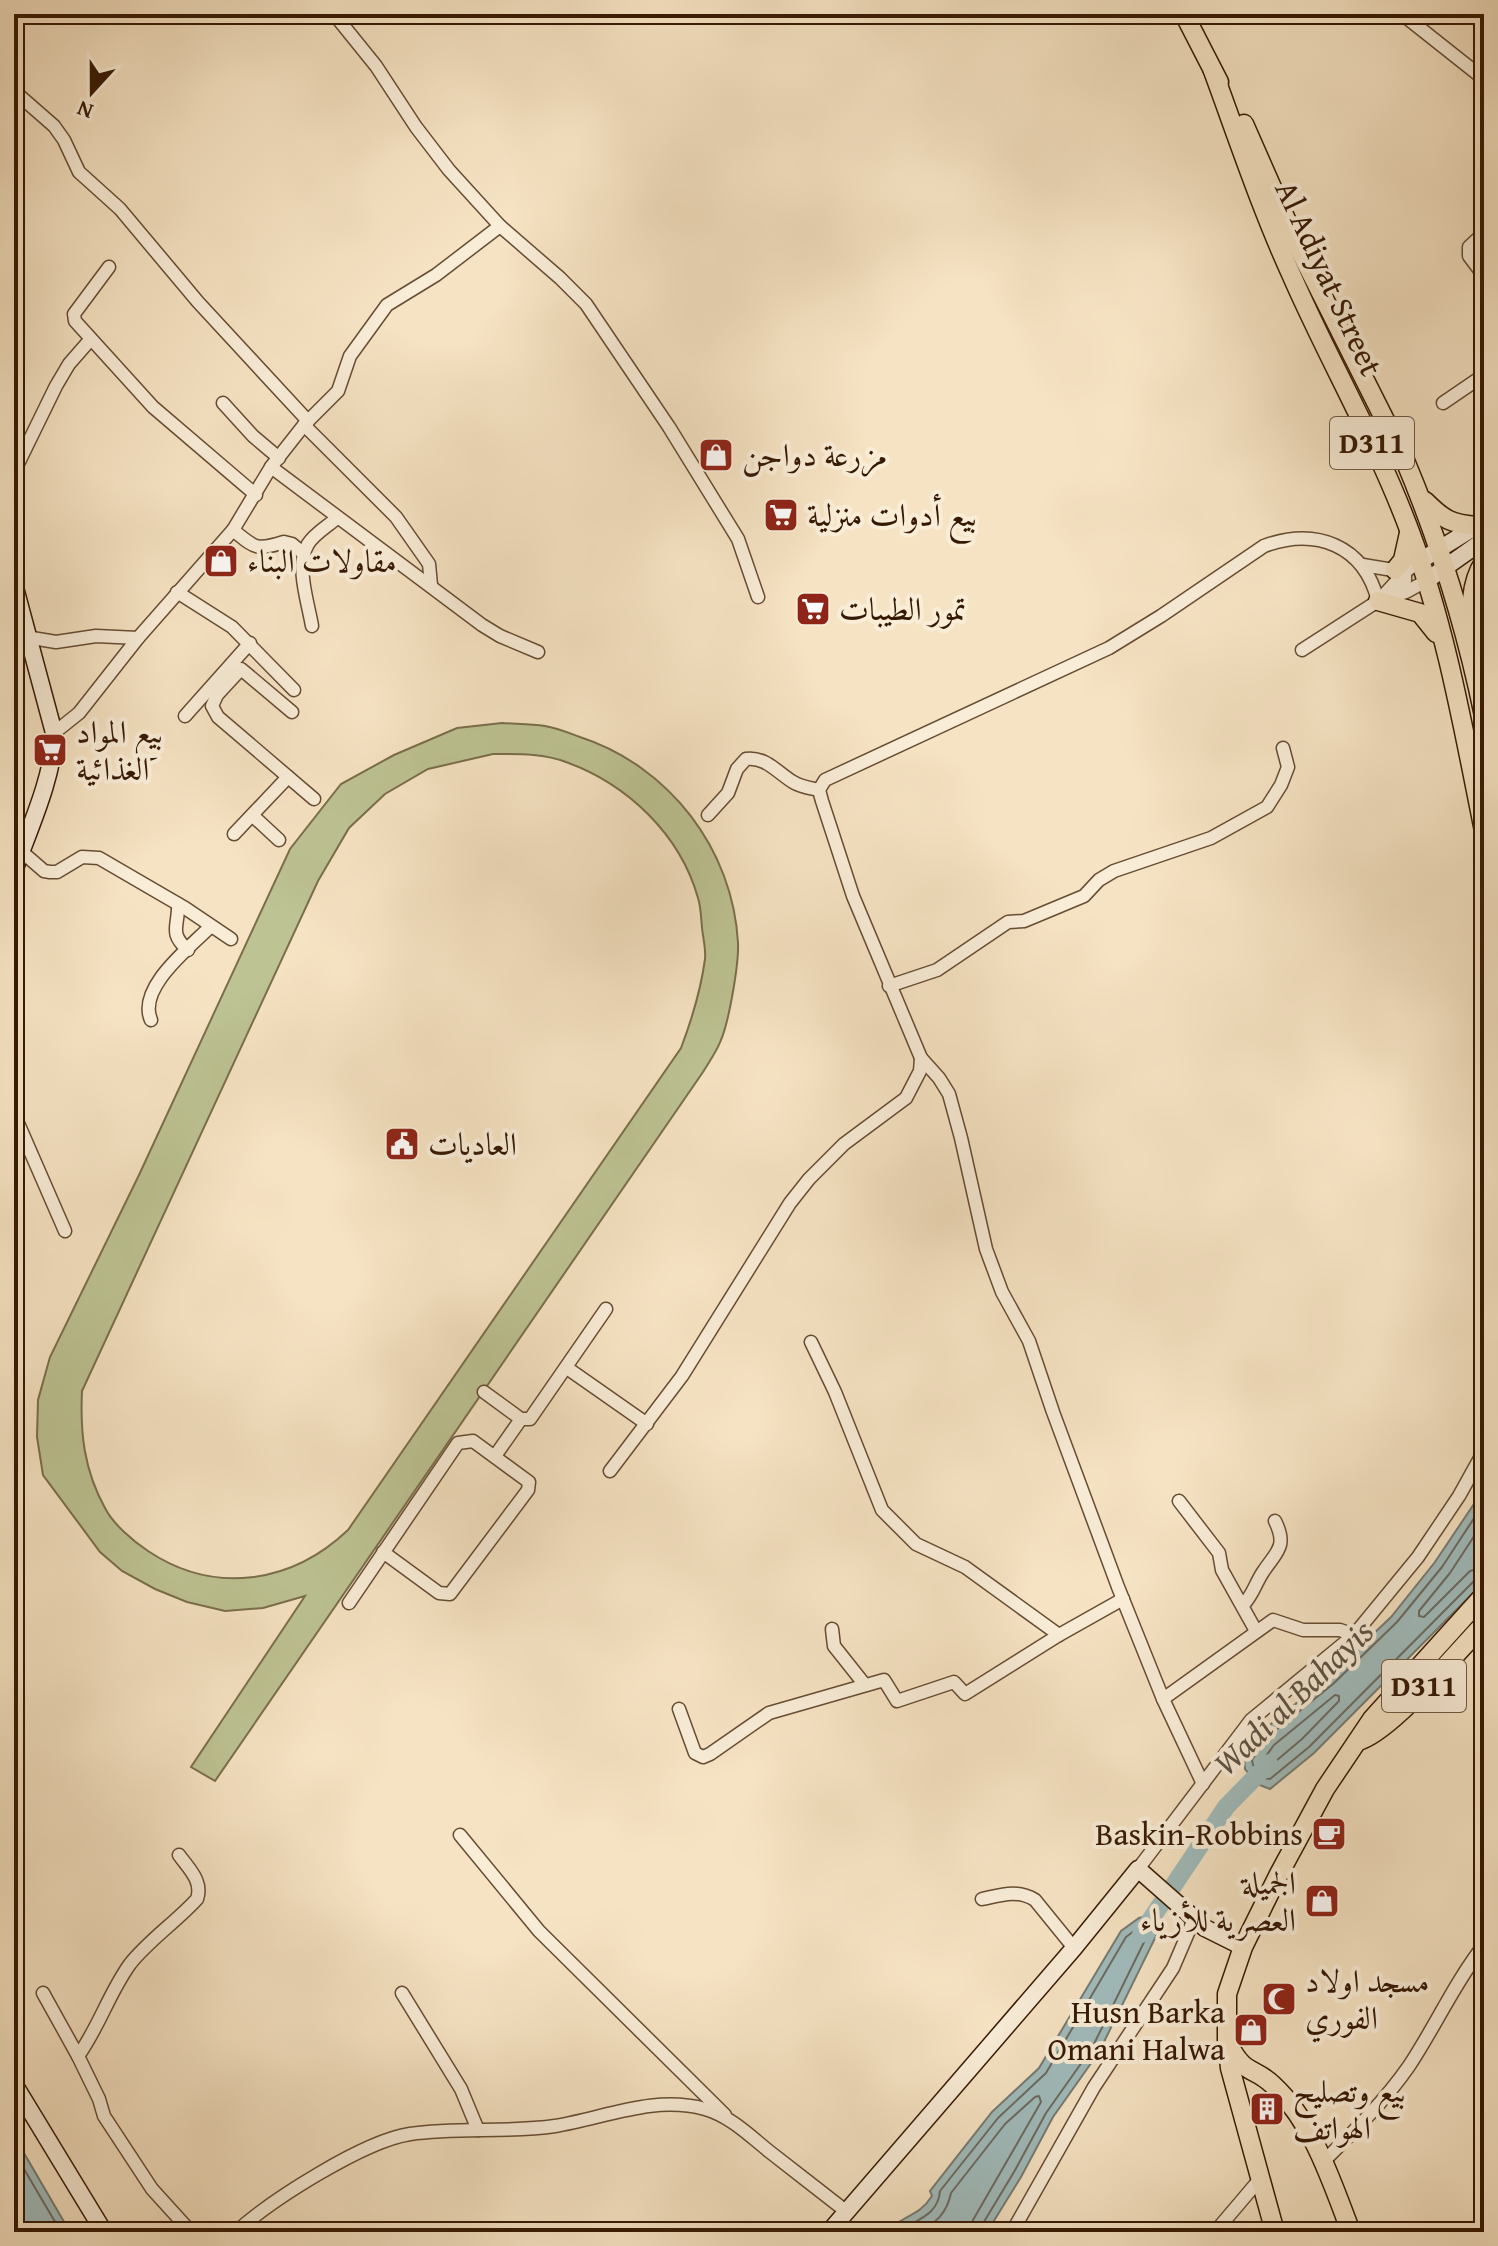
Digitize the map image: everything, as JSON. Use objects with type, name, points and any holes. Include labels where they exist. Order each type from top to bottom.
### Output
[{"type":"main road","name":"Al Adiyat Street","points":[[1184,14],[1249,133],[1275,198],[1421,497],[1445,567],[1484,716]]},
{"type":"main road","name":"Al Adiyat Street","points":[[1213,71],[1255,190],[1291,276],[1357,410],[1409,530],[1407,567],[1426,581],[1443,643],[1484,831]]},
{"type":"main road","points":[[1421,497],[1443,519],[1482,529]]},
{"type":"main road","points":[[1407,567],[1403,560],[1409,530]]},
{"type":"main road","points":[[1475,675],[1471,605],[1474,583],[1484,562]]},
{"type":"main road","points":[[1378,601],[1420,613],[1443,643]]},
{"type":"main road","name":"D311","points":[[1275,2232],[1230,2068],[1227,1994],[1243,1947],[1325,1789],[1372,1719],[1484,1595]]},
{"type":"main road","name":"D311","points":[[1359,1741],[1373,1736],[1484,1624]]},
{"type":"main road","points":[[1227,2040],[1238,2062],[1273,2084],[1299,2117],[1351,2232]]},
{"type":"main road","points":[[1243,2112],[1248,2098],[1256,2089],[1273,2084]]},
{"type":"street","points":[[334,14],[376,66],[449,170],[500,226],[586,304],[669,427],[738,539],[758,597]]},
{"type":"street","points":[[1402,14],[1484,79]]},
{"type":"street","points":[[14,91],[54,126],[79,172],[120,209],[306,423],[396,517],[429,564],[431,585]]},
{"type":"street","points":[[54,733],[79,713],[138,638],[233,530],[275,463],[306,423],[338,391],[350,356],[387,305],[436,275],[500,226]]},
{"type":"street","points":[[1484,233],[1469,247],[1469,256],[1484,276]]},
{"type":"street","points":[[109,267],[74,314],[75,321],[153,407],[256,495]]},
{"type":"street","points":[[14,472],[56,386],[69,364],[90,340]]},
{"type":"street","points":[[1443,403],[1484,375]]},
{"type":"street","points":[[223,403],[275,463],[337,518],[482,625],[538,652]]},
{"type":"street","points":[[312,626],[303,573],[304,554],[310,540],[337,518]]},
{"type":"street","points":[[1378,601],[1407,567],[1438,548],[1482,529]]},
{"type":"street","points":[[1302,650],[1378,601],[1426,581],[1445,567],[1482,529]]},
{"type":"street","points":[[233,530],[257,548],[270,548],[288,542],[304,554]]},
{"type":"street","points":[[819,790],[829,777],[1109,648],[1264,546],[1279,540],[1311,538],[1340,547],[1363,565],[1375,586],[1378,601]]},
{"type":"street","points":[[1363,565],[1407,567]]},
{"type":"street","points":[[1399,594],[1407,567]]},
{"type":"street","points":[[14,584],[54,733],[50,766],[14,871]]},
{"type":"street","points":[[177,592],[222,619],[250,643],[294,690]]},
{"type":"street","points":[[26,637],[56,642],[96,636],[138,638]]},
{"type":"street","points":[[185,716],[250,643]]},
{"type":"street","points":[[292,712],[241,669],[217,695],[212,706],[214,712],[314,799]]},
{"type":"street","points":[[889,986],[937,970],[1008,922],[1030,919],[1084,896],[1099,880],[1114,871],[1211,838],[1267,807],[1288,767],[1283,748]]},
{"type":"street","points":[[708,815],[728,793],[737,769],[746,759],[767,763],[793,782],[819,790]]},
{"type":"street","points":[[234,834],[288,777]]},
{"type":"street","points":[[819,790],[853,896],[889,986],[921,1058],[949,1094],[986,1249],[1002,1292],[1029,1341],[1123,1599],[1163,1699],[1203,1784]]},
{"type":"street","points":[[252,815],[279,840]]},
{"type":"street","points":[[21,851],[38,867],[50,872],[57,872],[82,857],[99,858],[231,939]]},
{"type":"street","points":[[178,904],[176,938],[188,950]]},
{"type":"street","points":[[151,1020],[147,1009],[149,998],[163,976],[210,927]]},
{"type":"street","points":[[610,1471],[682,1376],[790,1203],[844,1144],[906,1098],[920,1071],[921,1058]]},
{"type":"street","points":[[14,1114],[65,1231]]},
{"type":"street","points":[[484,1392],[521,1419],[530,1419],[606,1309]]},
{"type":"street","points":[[811,1342],[835,1392],[882,1510],[916,1544],[965,1567],[1059,1635]]},
{"type":"street","points":[[567,1368],[647,1424]]},
{"type":"street","points":[[495,1456],[521,1419]]},
{"type":"street","points":[[349,1603],[383,1552],[458,1443],[473,1441],[527,1479],[530,1488],[450,1594],[439,1593],[383,1552]]},
{"type":"street","points":[[829,2232],[1074,1948],[1251,1720],[1354,1635],[1418,1557],[1459,1496],[1484,1451]]},
{"type":"street","points":[[1179,1501],[1219,1553],[1222,1570],[1256,1631]]},
{"type":"street","points":[[1243,1605],[1255,1593],[1261,1574],[1275,1558],[1281,1543],[1275,1521]]},
{"type":"street","points":[[679,1709],[695,1753],[703,1757],[769,1713],[884,1680],[897,1701],[954,1682],[965,1694],[1123,1599]]},
{"type":"street","points":[[1163,1699],[1273,1620],[1303,1630],[1340,1630],[1354,1635]]},
{"type":"street","points":[[832,1629],[834,1646],[865,1685]]},
{"type":"street","points":[[460,1835],[539,1931],[730,2120],[847,2212]]},
{"type":"street","points":[[78,2056],[92,2037],[111,1996],[132,1962],[197,1899],[200,1890],[197,1880],[179,1855]]},
{"type":"street","points":[[1138,1869],[1194,1919],[1243,1947]]},
{"type":"street","points":[[982,1899],[1015,1892],[1026,1895],[1035,1900],[1074,1948]]},
{"type":"street","points":[[1012,2232],[1094,2087],[1173,1968],[1194,1919]]},
{"type":"street","points":[[1322,2163],[1376,2109],[1408,2066],[1484,1945]]},
{"type":"street","points":[[43,1993],[78,2056],[104,2116],[152,2189],[191,2232]]},
{"type":"street","points":[[402,1993],[461,2089],[478,2130]]},
{"type":"street","points":[[14,2084],[104,2232]]},
{"type":"street","points":[[236,2232],[251,2218],[369,2146],[388,2138],[454,2129],[503,2131],[556,2126],[628,2108],[663,2104],[706,2109],[730,2120]]},
{"type":"street","points":[[1215,2232],[1260,2179]]},
{"type":"green space","points":[[502,723],[558,729],[612,750],[642,768],[668,790],[709,844],[724,875],[733,908],[738,952],[727,1020],[719,1044],[703,1072],[215,1781],[191,1767],[305,1596],[263,1608],[225,1611],[187,1602],[122,1571],[100,1552],[43,1475],[37,1437],[38,1400],[50,1357],[139,1175],[290,849],[341,784],[394,755],[457,728]],"holes":[[[493,754],[548,757],[588,772],[610,784],[648,814],[678,853],[699,901],[705,955],[699,993],[681,1048],[348,1530],[326,1548],[277,1572],[225,1578],[199,1574],[173,1565],[130,1537],[105,1508],[92,1480],[85,1451],[82,1391],[318,881],[349,828],[385,794],[428,769]]]},
{"type":"water","name":"Wadi al Bahayis","points":[[1484,1489],[1484,1581],[1481,1585],[1314,1753],[1270,1789],[1257,1784],[1245,1769],[1244,1757],[1260,1733],[1327,1678],[1391,1617],[1435,1562]]},
{"type":"water","points":[[1154,1914],[1162,1924],[1099,2052],[1053,2117],[987,2232],[889,2232],[927,2203],[932,2196],[930,2191],[992,2112],[1039,2068],[1121,1931],[1139,1918]]},
{"type":"water","points":[[14,2136],[70,2232],[14,2232]]},
{"type":"waterway","name":"Wadi al Bahayis","points":[[1141,1934],[1226,1807],[1269,1763]]},
{"type":"place","name":"مزرعة دواجن","points":[[716,455]]},
{"type":"place","name":"بيع أدوات منزلية","points":[[781,515]]},
{"type":"place","name":"مقاولات البناء","points":[[221,561]]},
{"type":"place","name":"تمور الطيبات","points":[[813,609]]},
{"type":"place","name":"بيع المواد الغذائية","points":[[50,750]]},
{"type":"place","name":"العاديات","points":[[402,1144]]},
{"type":"place","name":"Baskin-Robbins","points":[[1329,1834]]},
{"type":"place","name":"الجميلة العصرية للأزياء","points":[[1322,1901]]},
{"type":"place","name":"مسجد اولاد الفوري","points":[[1279,1999]]},
{"type":"place","name":"Husn Barka Omani Halwa","points":[[1251,2030]]},
{"type":"place","name":"بيع وتصليح الهواتف","points":[[1267,2109]]}]
